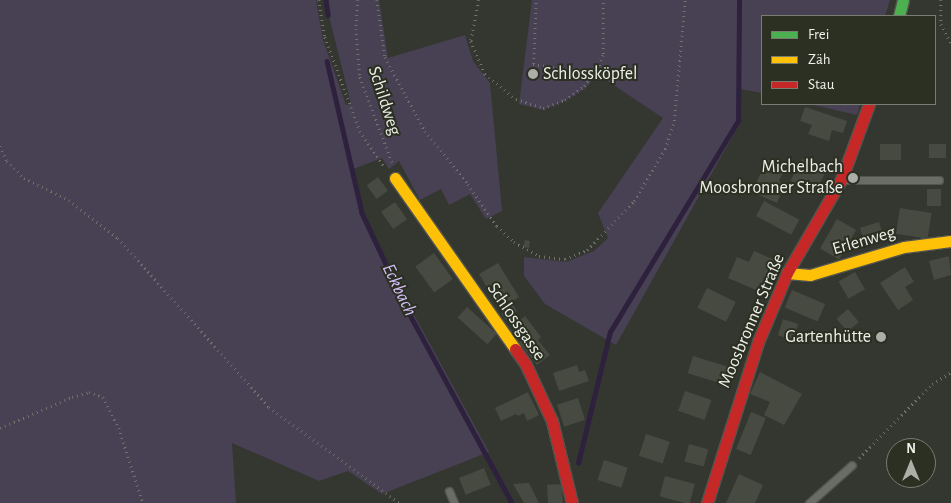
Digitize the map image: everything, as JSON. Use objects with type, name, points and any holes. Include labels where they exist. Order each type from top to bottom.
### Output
[{"type":"street","points":[[899,15],[903,0]]},
{"type":"street","name":"Moosbronner Straße","points":[[707,503],[738,398],[787,273],[841,180],[869,105]]},
{"type":"street","name":"Schlossgasse","points":[[395,178],[526,365],[552,421],[572,503]]},
{"type":"street","name":"Erlenweg","points":[[787,273],[810,275],[904,246],[951,241]]},
{"type":"lane","points":[[841,180],[939,180]]},
{"type":"lane","points":[[809,503],[852,465]]},
{"type":"lane","points":[[449,491],[454,503]]},
{"type":"path","points":[[319,0],[325,37],[360,131],[395,178]]},
{"type":"path","name":"Schildweg","points":[[358,0],[356,29],[360,77],[394,167],[395,178]]},
{"type":"path","points":[[376,0],[385,57],[425,131],[468,184],[497,226],[514,242],[539,256],[565,259],[587,250],[634,202],[665,149],[674,121],[685,0]]},
{"type":"path","points":[[479,0],[471,41],[485,74],[496,86],[524,103],[543,108],[565,100],[588,81],[597,70],[603,54],[603,0]]},
{"type":"path","points":[[532,74],[536,0]]},
{"type":"path","points":[[941,0],[941,24],[951,43]]},
{"type":"path","points":[[533,64],[566,69],[588,81]]},
{"type":"path","points":[[0,146],[7,161],[24,178],[69,200],[118,238],[269,407],[399,503]]},
{"type":"path","points":[[852,465],[932,384],[951,372]]},
{"type":"path","points":[[0,428],[72,397],[89,392],[103,397],[119,428],[143,503]]},
{"type":"shaded area","points":[[0,0],[316,0],[323,40],[346,105],[351,104],[325,0],[379,0],[388,58],[465,35],[473,61],[490,83],[502,211],[486,219],[470,194],[449,205],[441,189],[420,200],[399,161],[389,169],[382,158],[353,169],[363,213],[387,265],[489,452],[382,494],[348,471],[319,481],[232,443],[236,503],[0,503]]},
{"type":"shaded area","points":[[532,0],[890,0],[885,15],[761,15],[761,93],[740,89],[741,121],[616,345],[545,304],[524,276],[524,257],[566,262],[594,251],[608,238],[598,213],[663,118],[597,74],[586,88],[565,101],[543,110],[519,104]]},
{"type":"shaded area","points":[[813,105],[860,105],[857,115]]},
{"type":"building","points":[[805,107],[847,121],[843,133],[832,130],[829,141],[808,134],[812,125],[800,121]]},
{"type":"building","points":[[880,144],[901,144],[901,160],[880,160]]},
{"type":"building","points":[[929,144],[946,144],[946,158],[929,158]]},
{"type":"building","points":[[767,159],[785,167],[779,181],[784,186],[777,203],[752,192]]},
{"type":"building","points":[[802,159],[826,172],[814,194],[790,181]]},
{"type":"building","points":[[378,177],[388,191],[377,199],[367,185]]},
{"type":"building","points":[[927,189],[941,189],[941,206],[927,206]]},
{"type":"building","points":[[764,201],[799,220],[791,235],[756,216]]},
{"type":"building","points":[[395,202],[407,219],[393,229],[381,212]]},
{"type":"building","points":[[900,208],[932,213],[928,239],[896,234]]},
{"type":"building","points":[[837,219],[856,230],[839,259],[820,248]]},
{"type":"building","points":[[879,222],[883,235],[864,241],[860,228]]},
{"type":"building","points":[[525,240],[530,241],[529,248],[523,247]]},
{"type":"building","points":[[754,251],[777,261],[763,293],[728,278],[737,257],[749,262]]},
{"type":"building","points":[[434,253],[453,279],[434,292],[415,267]]},
{"type":"building","points":[[949,256],[951,275],[934,280],[929,261]]},
{"type":"building","points":[[498,263],[519,297],[510,303],[505,295],[495,301],[479,274]]},
{"type":"building","points":[[905,267],[914,282],[905,287],[913,300],[898,310],[880,283]]},
{"type":"building","points":[[855,272],[865,289],[849,299],[839,282]]},
{"type":"building","points":[[707,288],[736,302],[726,322],[697,308]]},
{"type":"building","points":[[792,290],[825,304],[818,322],[785,307]]},
{"type":"building","points":[[513,305],[517,311],[506,320],[501,313]]},
{"type":"building","points":[[467,307],[497,334],[487,344],[458,317]]},
{"type":"building","points":[[848,309],[859,322],[847,332],[837,319]]},
{"type":"building","points":[[525,316],[541,337],[538,340],[550,355],[537,365],[519,342],[523,340],[512,326]]},
{"type":"building","points":[[783,319],[798,324],[793,340],[778,335]]},
{"type":"building","name":"Gartenhütte","points":[[881,330],[888,338],[881,344],[874,336]]},
{"type":"building","points":[[693,356],[733,368],[728,385],[688,373]]},
{"type":"building","points":[[577,365],[579,372],[585,370],[589,381],[559,391],[553,373]]},
{"type":"building","points":[[760,372],[802,394],[784,425],[764,415],[770,402],[750,394]]},
{"type":"building","points":[[685,391],[711,400],[705,420],[678,411]]},
{"type":"building","points":[[528,392],[539,415],[527,421],[524,413],[518,416],[516,414],[501,421],[495,408]]},
{"type":"building","points":[[578,398],[585,420],[564,427],[557,405]]},
{"type":"building","points":[[751,412],[766,418],[751,455],[736,449]]},
{"type":"building","points":[[646,434],[670,442],[663,464],[639,456]]},
{"type":"building","points":[[689,444],[708,449],[704,467],[684,461]]},
{"type":"building","points":[[604,460],[628,468],[621,488],[598,480]]},
{"type":"building","points":[[484,468],[491,485],[466,495],[459,478]]},
{"type":"building","points":[[739,474],[763,485],[755,503],[726,503]]},
{"type":"building","points":[[665,476],[695,484],[690,503],[660,496]]},
{"type":"building","points":[[529,483],[539,503],[524,503],[513,484]]},
{"type":"building","points":[[562,484],[563,503],[548,503],[547,485]]},
{"type":"waterway","name":"Eckbach","points":[[326,0],[328,15]]},
{"type":"waterway","points":[[578,463],[610,332],[738,121],[739,0]]},
{"type":"waterway","name":"Eckbach","points":[[327,61],[362,213],[409,313],[512,503]]},
{"type":"traffic: fast","points":[[899,15],[903,0]]},
{"type":"traffic: slow","points":[[395,178],[515,349]]},
{"type":"traffic: slow","points":[[787,273],[810,275],[904,247],[951,241]]},
{"type":"traffic: jam","points":[[707,503],[758,342],[787,273],[841,180],[869,105]]},
{"type":"traffic: jam","points":[[515,349],[526,365],[552,421],[572,503]]},
{"type":"place","name":"Schlossköpfel","points":[[533,74]]},
{"type":"place","name":"Michelbach Moosbronner Straße","points":[[853,178]]},
{"type":"place","name":"Gartenhütte","points":[[881,337]]}]
